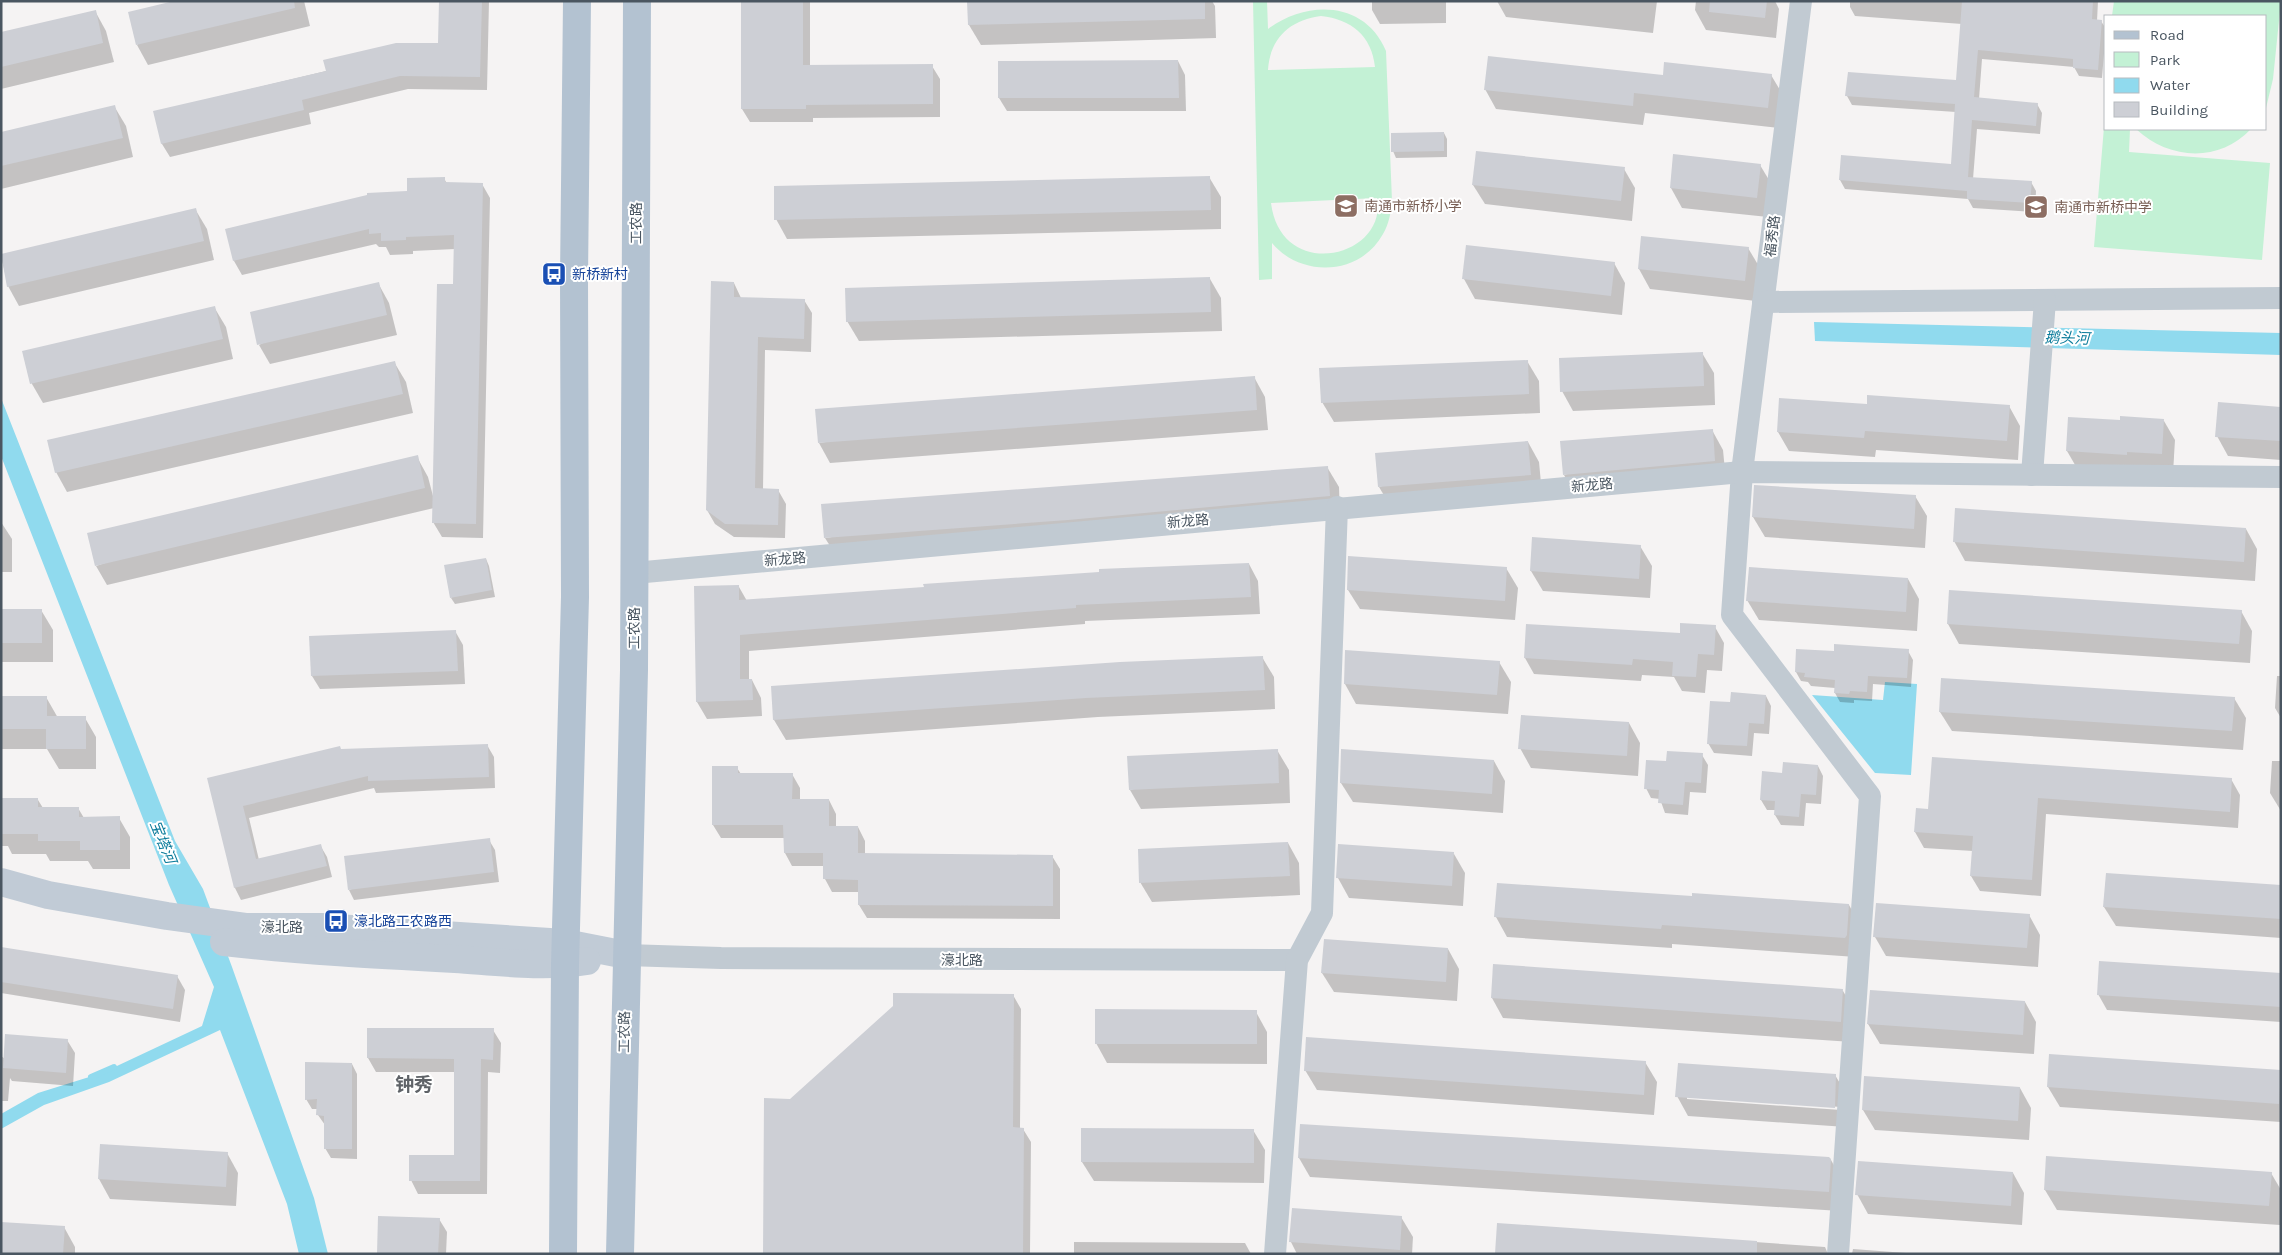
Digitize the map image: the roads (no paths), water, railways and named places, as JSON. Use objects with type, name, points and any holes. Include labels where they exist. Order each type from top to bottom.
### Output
[{"type":"main road","points":[[563,1254],[565,954],[575,596],[574,278],[577,1]]},
{"type":"main road","name":"工农路","points":[[620,1254],[634,573],[637,1]]},
{"type":"street","name":"福秀路","points":[[1801,1],[1742,472],[1732,615],[1870,796],[1838,1254]]},
{"type":"street","points":[[1763,302],[2281,298]]},
{"type":"street","points":[[2032,475],[2045,300]]},
{"type":"street","name":"新龙路","points":[[634,573],[1337,507],[1742,472],[2281,477]]},
{"type":"street","points":[[1275,1254],[1298,960],[1322,913],[1337,507]]},
{"type":"street","name":"濠北路","points":[[1,882],[168,926]]},
{"type":"street","name":"濠北路","points":[[1,900],[55,914],[247,936],[321,927],[565,954],[626,954],[721,958],[1298,960]]},
{"type":"water","name":"鹅头河","points":[[1814,322],[2281,333],[2281,355],[1815,341]]},
{"type":"water","name":"宝塔河","points":[[1,398],[175,841],[203,889],[314,1198],[328,1254],[299,1254],[287,1204],[220,1030],[109,1082],[44,1105],[1,1129],[1,1114],[38,1093],[102,1073],[202,1026],[214,987],[169,885],[1,456]]},
{"type":"water","points":[[1885,682],[1917,684],[1911,775],[1875,773],[1812,695],[1883,700]]},
{"type":"waterway","points":[[91,1077],[114,1067]]},
{"type":"place","name":"南通市新桥小学","points":[[1346,206]]},
{"type":"place","name":"南通市新桥中学","points":[[2036,207]]},
{"type":"place","name":"新桥新村","points":[[554,274]]},
{"type":"place","name":"濠北路工农路西","points":[[336,921]]},
{"type":"district","name":"钟秀","points":[[414,1084]]}]
